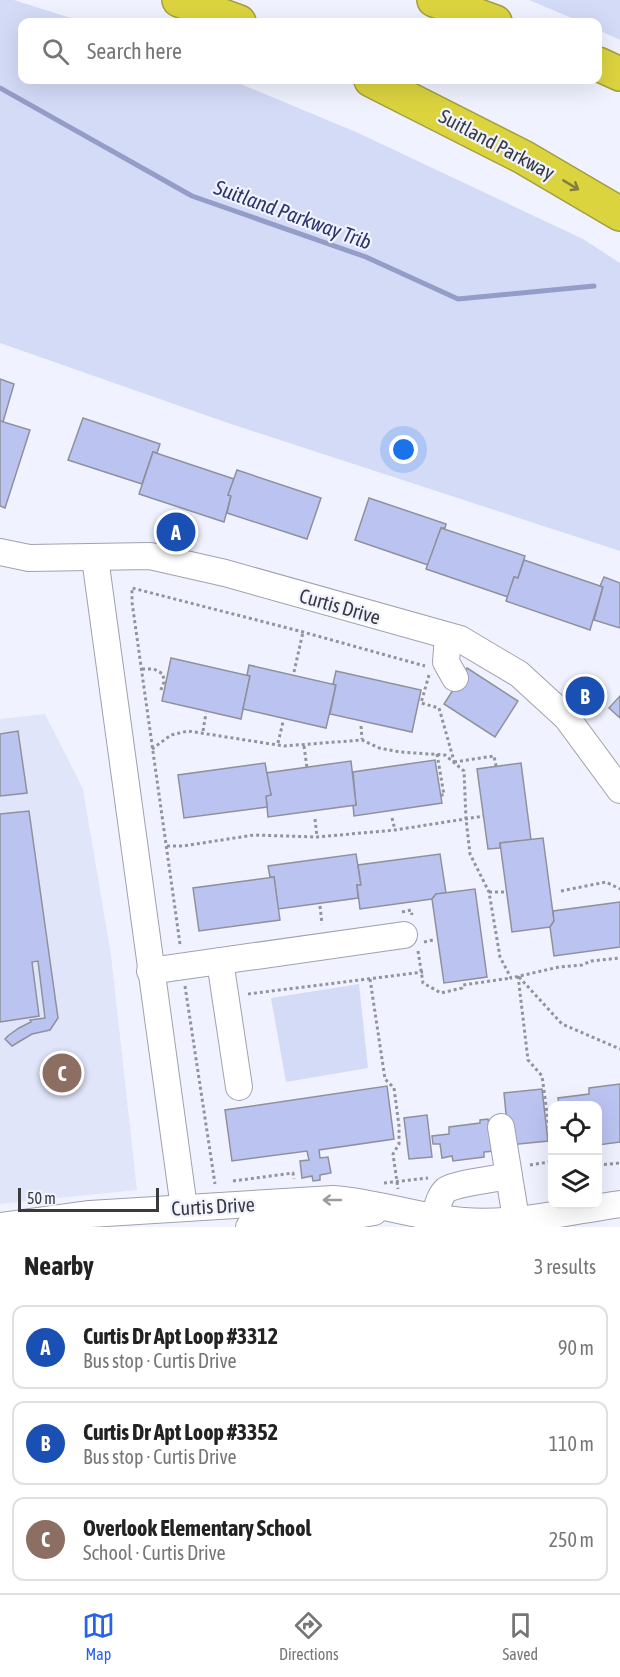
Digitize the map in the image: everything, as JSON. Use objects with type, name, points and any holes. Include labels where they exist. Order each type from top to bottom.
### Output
[{"type":"highway","points":[[179,0],[228,18]]},
{"type":"highway","points":[[434,0],[484,18]]},
{"type":"highway","points":[[602,66],[620,74]]},
{"type":"highway","name":"Suitland Parkway","points":[[378,84],[523,157],[620,214]]},
{"type":"street","name":"Curtis Drive","points":[[0,552],[30,558],[150,556],[225,573],[460,639],[519,674],[567,718],[620,790]]},
{"type":"street","points":[[95,558],[184,1208]]},
{"type":"street","points":[[448,636],[446,662],[455,678]]},
{"type":"street","points":[[150,971],[404,935]]},
{"type":"street","points":[[220,961],[239,1088]]},
{"type":"street","points":[[501,1127],[516,1219]]},
{"type":"street","points":[[434,1217],[440,1197],[445,1191],[508,1173]]},
{"type":"street","name":"Curtis Drive","points":[[0,1226],[90,1214],[333,1199],[356,1201],[395,1210],[465,1221],[516,1219],[620,1204]]},
{"type":"street","name":"Curtis Drive","points":[[249,1227],[395,1210]]},
{"type":"path","points":[[215,1184],[152,749],[132,588],[431,667],[421,703],[438,708],[454,762]]},
{"type":"path","points":[[294,672],[303,632]]},
{"type":"path","points":[[142,669],[154,669],[163,674],[164,682],[160,692]]},
{"type":"path","points":[[203,731],[206,713]]},
{"type":"path","points":[[278,743],[283,722]]},
{"type":"path","points":[[361,726],[362,740]]},
{"type":"path","points":[[152,749],[171,735],[188,730],[278,743],[284,746],[362,740],[389,750],[445,755],[464,771],[470,854],[489,892],[500,957],[511,978]]},
{"type":"path","points":[[304,746],[307,768]]},
{"type":"path","points":[[438,754],[444,795],[440,795]]},
{"type":"path","points":[[454,762],[494,756],[496,766]]},
{"type":"path","points":[[167,846],[183,846],[254,835],[317,837],[395,830],[484,816]]},
{"type":"path","points":[[392,818],[395,830]]},
{"type":"path","points":[[315,819],[317,837]]},
{"type":"path","points":[[561,891],[606,882],[620,889]]},
{"type":"path","points":[[489,892],[507,892]]},
{"type":"path","points":[[320,906],[322,925]]},
{"type":"path","points":[[225,997],[423,972],[423,983],[441,993],[462,988],[463,985],[620,957]]},
{"type":"path","points":[[518,976],[562,1024],[620,1049]]},
{"type":"path","points":[[518,976],[528,1060],[542,1076],[548,1120]]},
{"type":"path","points":[[370,979],[385,1079],[394,1088],[399,1126],[399,1144],[393,1154],[397,1182],[395,1210]]},
{"type":"path","points":[[508,1173],[548,1162]]},
{"type":"path","points":[[602,1165],[620,1163]]},
{"type":"path","points":[[207,1185],[292,1173],[294,1181]]},
{"type":"path","points":[[378,1184],[437,1177]]},
{"type":"shaded area","points":[[0,0],[14,0],[70,18],[18,18],[18,84],[241,84],[356,132],[583,239],[620,263],[620,551],[228,423],[0,343]]},
{"type":"shaded area","points":[[529,0],[620,0],[620,40],[602,32],[602,18],[572,18]]},
{"type":"shaded area","points":[[45,714],[83,789],[111,955],[137,1190],[0,1204],[0,719]]},
{"type":"shaded area","points":[[359,984],[368,1068],[286,1082],[271,998]]},
{"type":"building","points":[[0,379],[14,384],[3,422],[0,421]]},
{"type":"building","points":[[83,418],[160,444],[157,453],[153,452],[142,484],[68,460]]},
{"type":"building","points":[[0,421],[30,430],[5,508],[0,506]]},
{"type":"building","points":[[153,452],[234,479],[228,495],[231,496],[224,522],[139,494]]},
{"type":"building","points":[[237,470],[321,498],[307,539],[227,513],[231,496],[228,495]]},
{"type":"building","points":[[369,498],[446,524],[445,528],[441,528],[428,565],[355,540]]},
{"type":"building","points":[[441,528],[525,556],[518,578],[514,577],[508,597],[426,569]]},
{"type":"building","points":[[524,560],[603,587],[590,630],[506,601],[514,577],[518,578]]},
{"type":"building","points":[[604,577],[620,583],[620,628],[594,620],[603,587],[600,586]]},
{"type":"building","points":[[171,658],[250,676],[241,719],[162,701]]},
{"type":"building","points":[[249,665],[336,685],[326,728],[243,709],[250,676],[247,675]]},
{"type":"building","points":[[467,668],[518,701],[495,737],[444,704]]},
{"type":"building","points":[[336,671],[421,690],[412,732],[330,714],[336,685],[333,684]]},
{"type":"building","points":[[620,696],[620,718],[609,708]]},
{"type":"building","points":[[18,731],[27,793],[0,796],[0,734]]},
{"type":"building","points":[[435,760],[442,803],[354,816],[353,805],[356,805],[353,772]]},
{"type":"building","points":[[351,761],[356,805],[268,817],[266,796],[271,795],[266,773]]},
{"type":"building","points":[[265,763],[271,795],[266,796],[267,807],[184,818],[178,775]]},
{"type":"building","points":[[521,763],[531,840],[500,843],[500,848],[488,849],[477,769]]},
{"type":"building","points":[[29,811],[58,1018],[50,1030],[32,1034],[12,1046],[5,1039],[9,1035],[31,1022],[30,1020],[45,1018],[38,961],[32,962],[39,1016],[0,1022],[0,814]]},
{"type":"building","points":[[543,838],[554,921],[550,927],[512,932],[500,843]]},
{"type":"building","points":[[356,854],[361,885],[357,885],[358,898],[278,909],[274,877],[270,877],[268,866]]},
{"type":"building","points":[[440,854],[446,893],[436,894],[432,899],[360,909],[357,885],[361,885],[358,865]]},
{"type":"building","points":[[274,877],[280,920],[199,931],[193,888]]},
{"type":"building","points":[[475,889],[487,977],[444,983],[432,899],[436,894]]},
{"type":"building","points":[[620,902],[620,947],[554,956],[550,927],[554,921],[553,911]]},
{"type":"building","points":[[620,1084],[620,1142],[602,1144],[602,1101],[558,1101],[558,1098],[589,1094],[589,1088]]},
{"type":"building","points":[[387,1086],[394,1139],[319,1150],[320,1158],[328,1157],[331,1173],[320,1175],[320,1180],[313,1181],[312,1176],[302,1178],[300,1161],[309,1160],[307,1151],[232,1161],[225,1110]]},
{"type":"building","points":[[542,1089],[548,1141],[509,1145],[504,1093]]},
{"type":"building","points":[[427,1115],[432,1157],[409,1159],[404,1118]]},
{"type":"building","points":[[488,1119],[494,1151],[484,1152],[484,1157],[453,1161],[452,1156],[442,1158],[440,1144],[433,1144],[432,1136],[449,1134],[449,1127],[480,1123],[480,1120]]},
{"type":"waterway","name":"Suitland Parkway Trib","points":[[0,88],[192,196],[366,257],[458,299],[594,286]]},
{"type":"place","name":"Curtis Dr Apt Loop #3312","points":[[176,532]]},
{"type":"place","name":"Curtis Dr Apt Loop #3352","points":[[585,696]]},
{"type":"place","name":"Overlook Elementary School","points":[[62,1073]]}]
